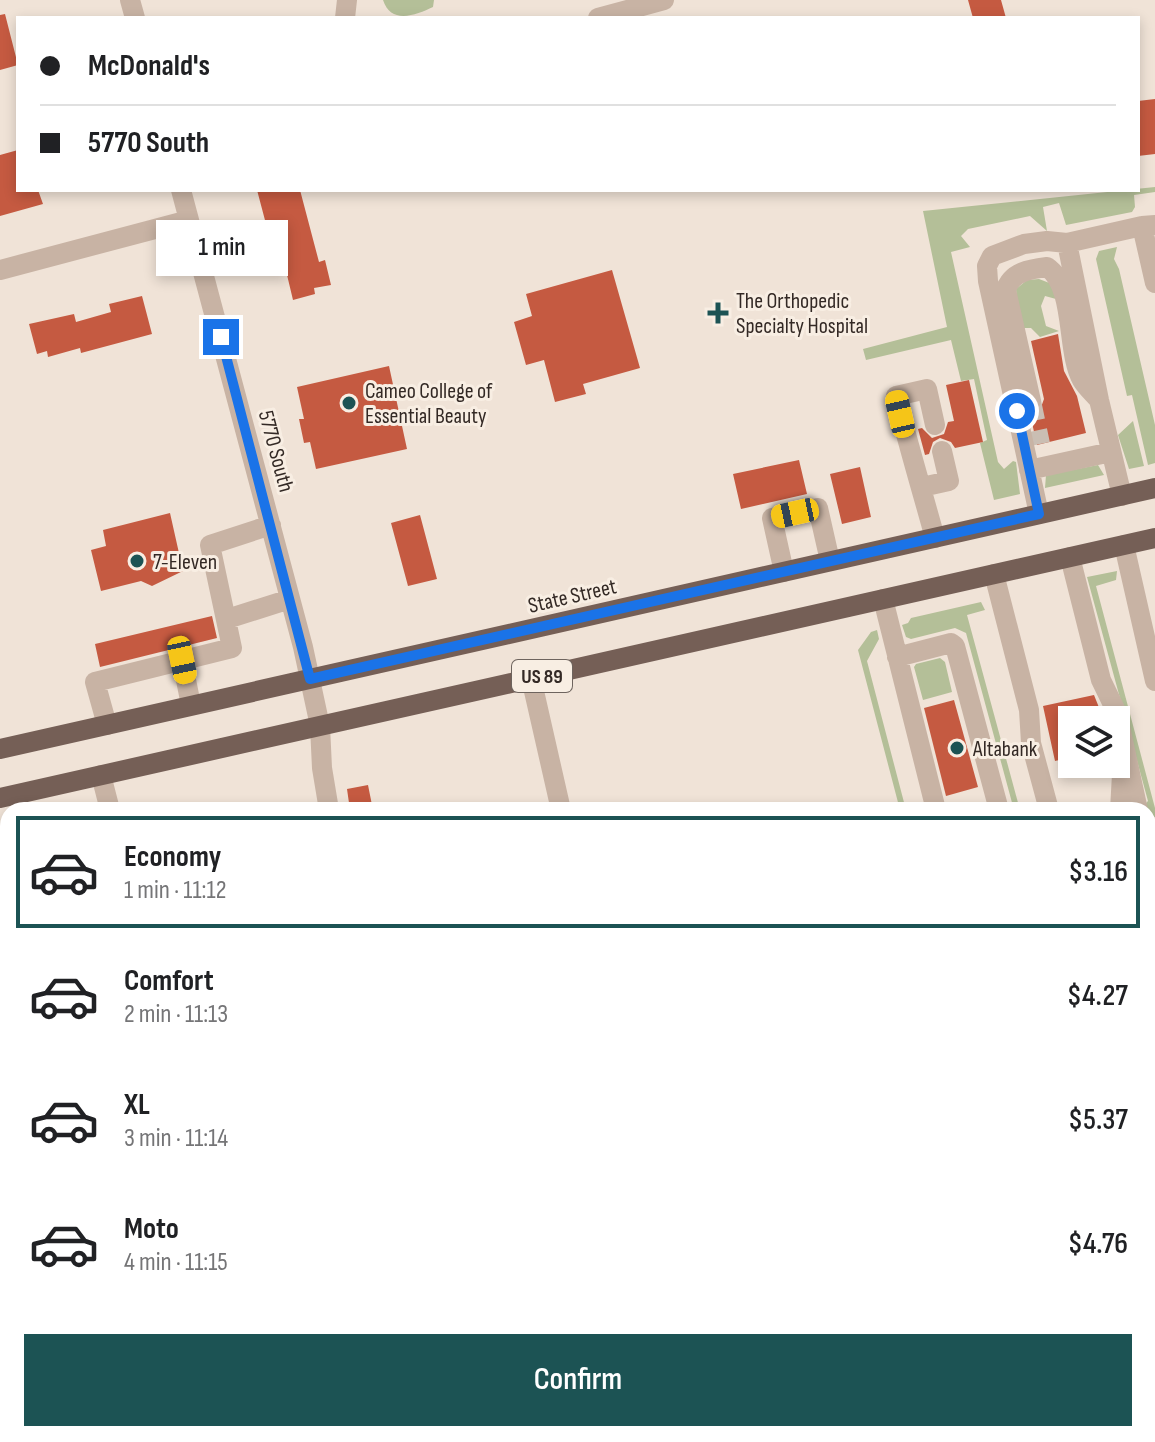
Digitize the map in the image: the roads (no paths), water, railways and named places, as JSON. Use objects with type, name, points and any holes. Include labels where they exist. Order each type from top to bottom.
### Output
[{"type":"main road","name":"State Street","points":[[0,749],[1155,488]]},
{"type":"main road","name":"US 89","points":[[0,798],[1155,538]]},
{"type":"street","points":[[605,16],[664,0]]},
{"type":"street","name":"5770 South","points":[[182,192],[310,679],[320,726],[328,802]]},
{"type":"street","points":[[0,270],[189,220]]},
{"type":"street","points":[[1039,514],[987,266],[992,256],[1024,244],[1047,241],[1067,243],[1148,225],[1155,283]]},
{"type":"street","points":[[1031,401],[1006,290],[1012,278],[1023,272],[1047,267],[1067,243]]},
{"type":"street","points":[[1067,243],[1122,496]]},
{"type":"street","points":[[1047,267],[1058,280],[1063,296],[1081,379],[1099,400]]},
{"type":"street","points":[[935,425],[927,389],[896,396],[935,538]]},
{"type":"street","points":[[1029,470],[1040,444]]},
{"type":"street","points":[[922,487],[949,481],[942,451]]},
{"type":"street","points":[[1029,470],[1111,452]]},
{"type":"street","points":[[784,572],[772,518],[818,508],[830,561]]},
{"type":"street","points":[[107,725],[95,682],[232,648],[210,545],[271,525]]},
{"type":"street","points":[[1124,545],[1155,681]]},
{"type":"street","points":[[1070,557],[1101,680],[1117,713],[1136,802]]},
{"type":"street","points":[[994,574],[1029,710],[1031,743],[1047,802]]},
{"type":"street","points":[[1134,591],[1155,586]]},
{"type":"street","points":[[227,619],[290,599]]},
{"type":"street","points":[[883,599],[934,802]]},
{"type":"street","points":[[897,657],[951,643],[955,646],[997,802]]},
{"type":"street","points":[[182,660],[191,705]]},
{"type":"street","points":[[531,678],[559,802]]},
{"type":"street","points":[[1108,695],[1109,706]]},
{"type":"street","points":[[1029,710],[1044,740],[1061,802]]},
{"type":"street","points":[[101,775],[108,802]]},
{"type":"street","points":[[1121,802],[1122,778]]},
{"type":"tunnel","points":[[1031,401],[1040,444]]},
{"type":"place","name":"The Orthopedic Specialty Hospital","points":[[718,313]]},
{"type":"place","name":"Cameo College of Essential Beauty","points":[[349,403]]},
{"type":"place","name":"7-Eleven","points":[[137,561]]},
{"type":"place","name":"Altabank","points":[[957,748]]}]
